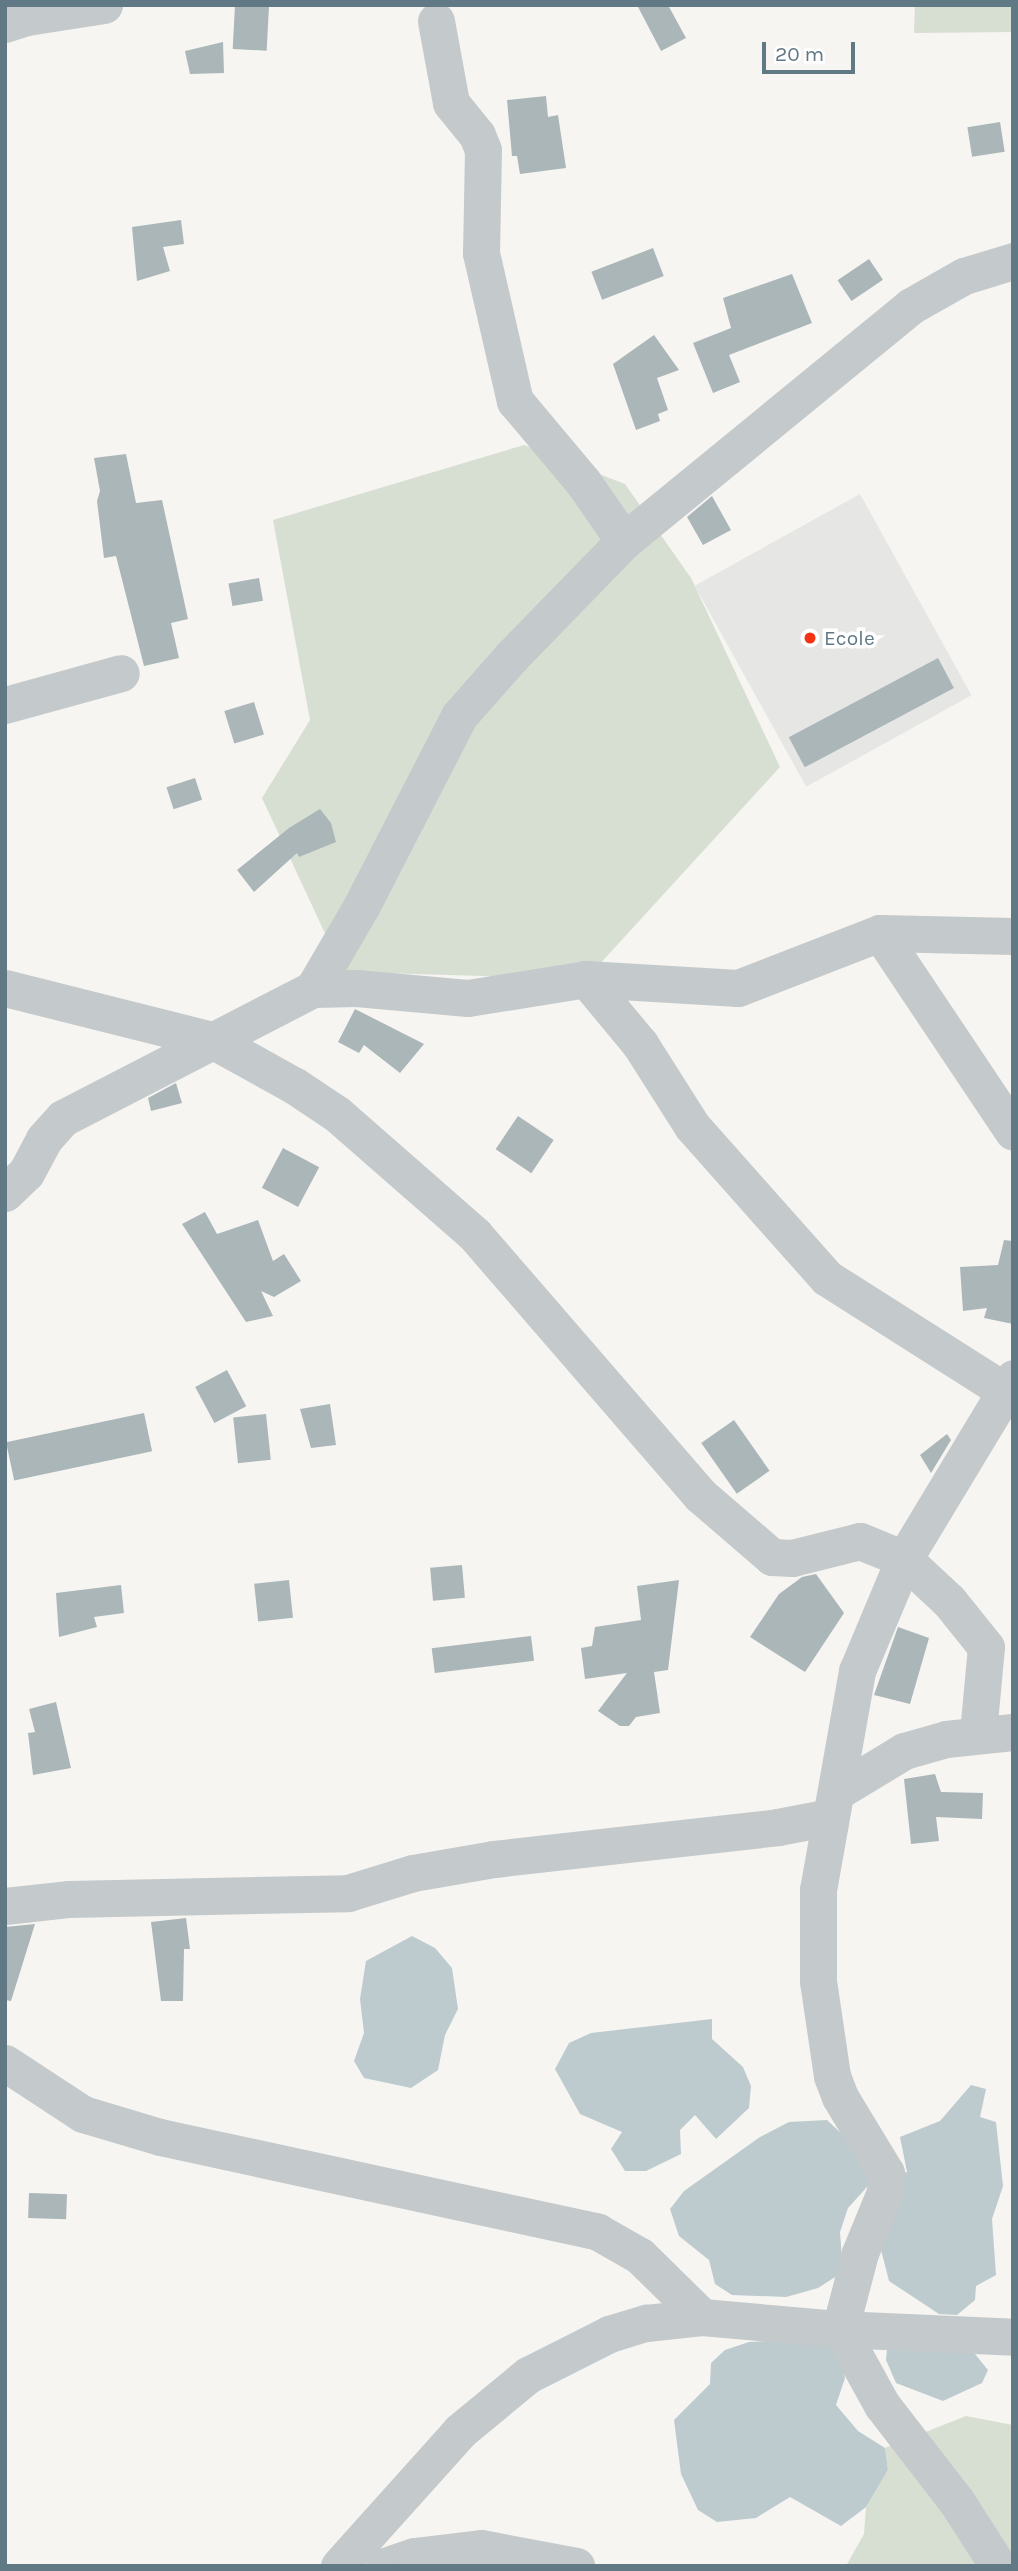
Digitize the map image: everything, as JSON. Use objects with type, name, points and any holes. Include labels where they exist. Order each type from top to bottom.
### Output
[{"type":"street","points":[[5,24],[104,5]]},
{"type":"street","points":[[436,21],[452,103],[477,135],[482,150],[481,253],[515,401],[583,482],[624,541]]},
{"type":"street","points":[[313,989],[375,882],[459,716],[624,541],[911,306],[964,276],[1013,261]]},
{"type":"street","points":[[5,705],[121,673]]},
{"type":"street","points":[[880,933],[1013,1131]]},
{"type":"street","points":[[5,1193],[26,1173],[44,1139],[62,1118],[313,989],[356,988],[468,998],[586,979],[738,988],[880,933],[1013,936]]},
{"type":"street","points":[[586,979],[640,1044],[692,1126],[827,1278],[1010,1389],[904,1559],[857,1671],[817,1919],[824,2040],[840,2097],[886,2173],[885,2192],[860,2253],[840,2329],[882,2405],[957,2502],[998,2566]]},
{"type":"street","points":[[5,988],[212,1040],[337,1114],[475,1235],[700,1495],[772,1557],[792,1558],[860,1541],[904,1559],[949,1601],[986,1647],[995,1732],[904,1751],[834,1804],[778,1828],[494,1859],[413,1873],[348,1893],[68,1899],[5,1906]]},
{"type":"street","points":[[5,2063],[83,2114],[160,2137],[598,2232],[640,2256],[702,2317]]},
{"type":"street","points":[[339,2566],[460,2431],[528,2375],[609,2334],[646,2323],[702,2317],[840,2329],[1013,2337]]},
{"type":"street","points":[[385,2566],[414,2556],[481,2548],[576,2566]]},
{"type":"shaded area","points":[[915,5],[1013,5],[1013,36],[1012,32],[914,33]]},
{"type":"shaded area","points":[[524,445],[625,484],[691,578],[780,767],[586,979],[343,972],[262,798],[310,720],[273,520]]},
{"type":"shaded area","points":[[860,494],[972,695],[806,787],[695,586]]},
{"type":"shaded area","points":[[412,1936],[435,1948],[452,1968],[458,2009],[445,2035],[438,2070],[411,2088],[364,2078],[354,2061],[364,2033],[360,1999],[366,1961]]},
{"type":"shaded area","points":[[712,2019],[712,2039],[743,2067],[751,2086],[749,2108],[716,2139],[695,2115],[680,2130],[681,2154],[646,2171],[625,2171],[611,2149],[622,2132],[580,2114],[555,2069],[569,2043],[591,2033]]},
{"type":"shaded area","points":[[971,2085],[986,2089],[980,2117],[996,2122],[1003,2186],[992,2219],[996,2275],[976,2286],[975,2300],[957,2315],[939,2314],[889,2281],[880,2246],[898,2174],[907,2172],[900,2137],[940,2121]]},
{"type":"shaded area","points":[[827,2120],[865,2156],[875,2178],[848,2208],[840,2232],[843,2272],[818,2288],[786,2297],[732,2295],[715,2284],[709,2260],[679,2236],[670,2209],[684,2191],[760,2137],[789,2122]]},
{"type":"shaded area","points":[[806,2339],[836,2343],[845,2378],[836,2405],[858,2431],[885,2448],[888,2470],[866,2507],[841,2526],[790,2497],[756,2518],[717,2522],[698,2510],[681,2474],[674,2420],[710,2384],[711,2363],[725,2350],[749,2342]]},
{"type":"shaded area","points":[[949,2342],[975,2354],[988,2370],[982,2383],[943,2401],[896,2383],[886,2360],[887,2349]]},
{"type":"shaded area","points":[[966,2416],[1013,2425],[1013,2566],[846,2566],[864,2534],[866,2507],[888,2470],[885,2448]]},
{"type":"building","points":[[235,5],[269,7],[267,51],[233,49]]},
{"type":"building","points":[[637,5],[668,5],[686,38],[661,51]]},
{"type":"building","points":[[223,42],[224,73],[190,74],[185,51]]},
{"type":"building","points":[[546,96],[548,117],[558,115],[566,168],[520,174],[517,156],[512,156],[507,100]]},
{"type":"building","points":[[1000,122],[1005,152],[972,157],[967,127]]},
{"type":"building","points":[[181,220],[184,244],[163,247],[170,271],[137,281],[132,227]]},
{"type":"building","points":[[653,248],[664,276],[602,300],[591,272]]},
{"type":"building","points":[[869,259],[883,280],[851,301],[837,280]]},
{"type":"building","points":[[792,274],[812,323],[729,355],[740,382],[713,393],[693,343],[731,328],[723,298]]},
{"type":"building","points":[[654,335],[679,370],[657,378],[668,410],[658,414],[660,421],[636,430],[613,364]]},
{"type":"building","points":[[126,454],[136,503],[162,500],[188,619],[171,623],[179,658],[144,666],[116,556],[104,558],[97,501],[100,491],[94,458]]},
{"type":"building","points":[[712,496],[731,530],[703,545],[687,517]]},
{"type":"building","points":[[259,578],[263,601],[232,606],[228,583]]},
{"type":"building","points":[[938,658],[954,688],[805,767],[789,737]]},
{"type":"building","points":[[254,702],[264,735],[234,744],[224,711]]},
{"type":"building","points":[[195,778],[202,800],[174,809],[166,787]]},
{"type":"building","points":[[320,809],[331,823],[336,842],[299,857],[297,853],[254,892],[237,870],[289,828]]},
{"type":"building","points":[[355,1009],[424,1044],[400,1073],[364,1045],[359,1053],[338,1042]]},
{"type":"building","points":[[176,1083],[182,1103],[151,1111],[148,1098]]},
{"type":"building","points":[[518,1116],[554,1140],[531,1173],[496,1149]]},
{"type":"building","points":[[283,1148],[319,1167],[298,1207],[262,1188]]},
{"type":"building","points":[[205,1212],[217,1234],[258,1220],[273,1261],[284,1254],[301,1281],[274,1297],[261,1291],[273,1316],[246,1322],[182,1224]]},
{"type":"building","points":[[1004,1240],[1013,1241],[1013,1324],[984,1318],[987,1308],[963,1311],[960,1267],[998,1265]]},
{"type":"building","points":[[227,1370],[246,1406],[214,1423],[195,1387]]},
{"type":"building","points":[[330,1404],[336,1445],[311,1448],[300,1409]]},
{"type":"building","points":[[144,1413],[152,1451],[14,1480],[6,1442]]},
{"type":"building","points":[[266,1414],[271,1460],[238,1463],[233,1417]]},
{"type":"building","points":[[734,1420],[770,1471],[737,1494],[701,1443]]},
{"type":"building","points":[[947,1434],[951,1440],[931,1473],[920,1455]]},
{"type":"building","points":[[462,1565],[465,1598],[433,1601],[430,1568]]},
{"type":"building","points":[[816,1574],[844,1613],[805,1672],[750,1637],[779,1594],[802,1577]]},
{"type":"building","points":[[289,1580],[293,1618],[258,1621],[254,1584]]},
{"type":"building","points":[[679,1580],[668,1670],[654,1672],[660,1713],[636,1717],[629,1726],[620,1726],[598,1711],[627,1673],[585,1679],[581,1648],[592,1646],[595,1627],[641,1620],[637,1586]]},
{"type":"building","points":[[121,1585],[124,1613],[94,1617],[97,1627],[59,1637],[56,1593]]},
{"type":"building","points":[[898,1627],[929,1638],[910,1704],[874,1695]]},
{"type":"building","points":[[531,1636],[534,1661],[435,1673],[432,1648]]},
{"type":"building","points":[[56,1702],[71,1768],[33,1775],[28,1733],[35,1732],[29,1709]]},
{"type":"building","points":[[935,1774],[941,1792],[983,1793],[982,1819],[936,1817],[939,1841],[911,1844],[904,1779]]},
{"type":"building","points":[[186,1918],[190,1949],[184,1949],[183,2001],[161,2001],[151,1922]]},
{"type":"building","points":[[35,1924],[11,2001],[5,2000],[5,1927]]},
{"type":"building","points":[[29,2193],[67,2194],[66,2219],[28,2218]]},
{"type":"place","name":"Ecole","points":[[810,638]]}]
